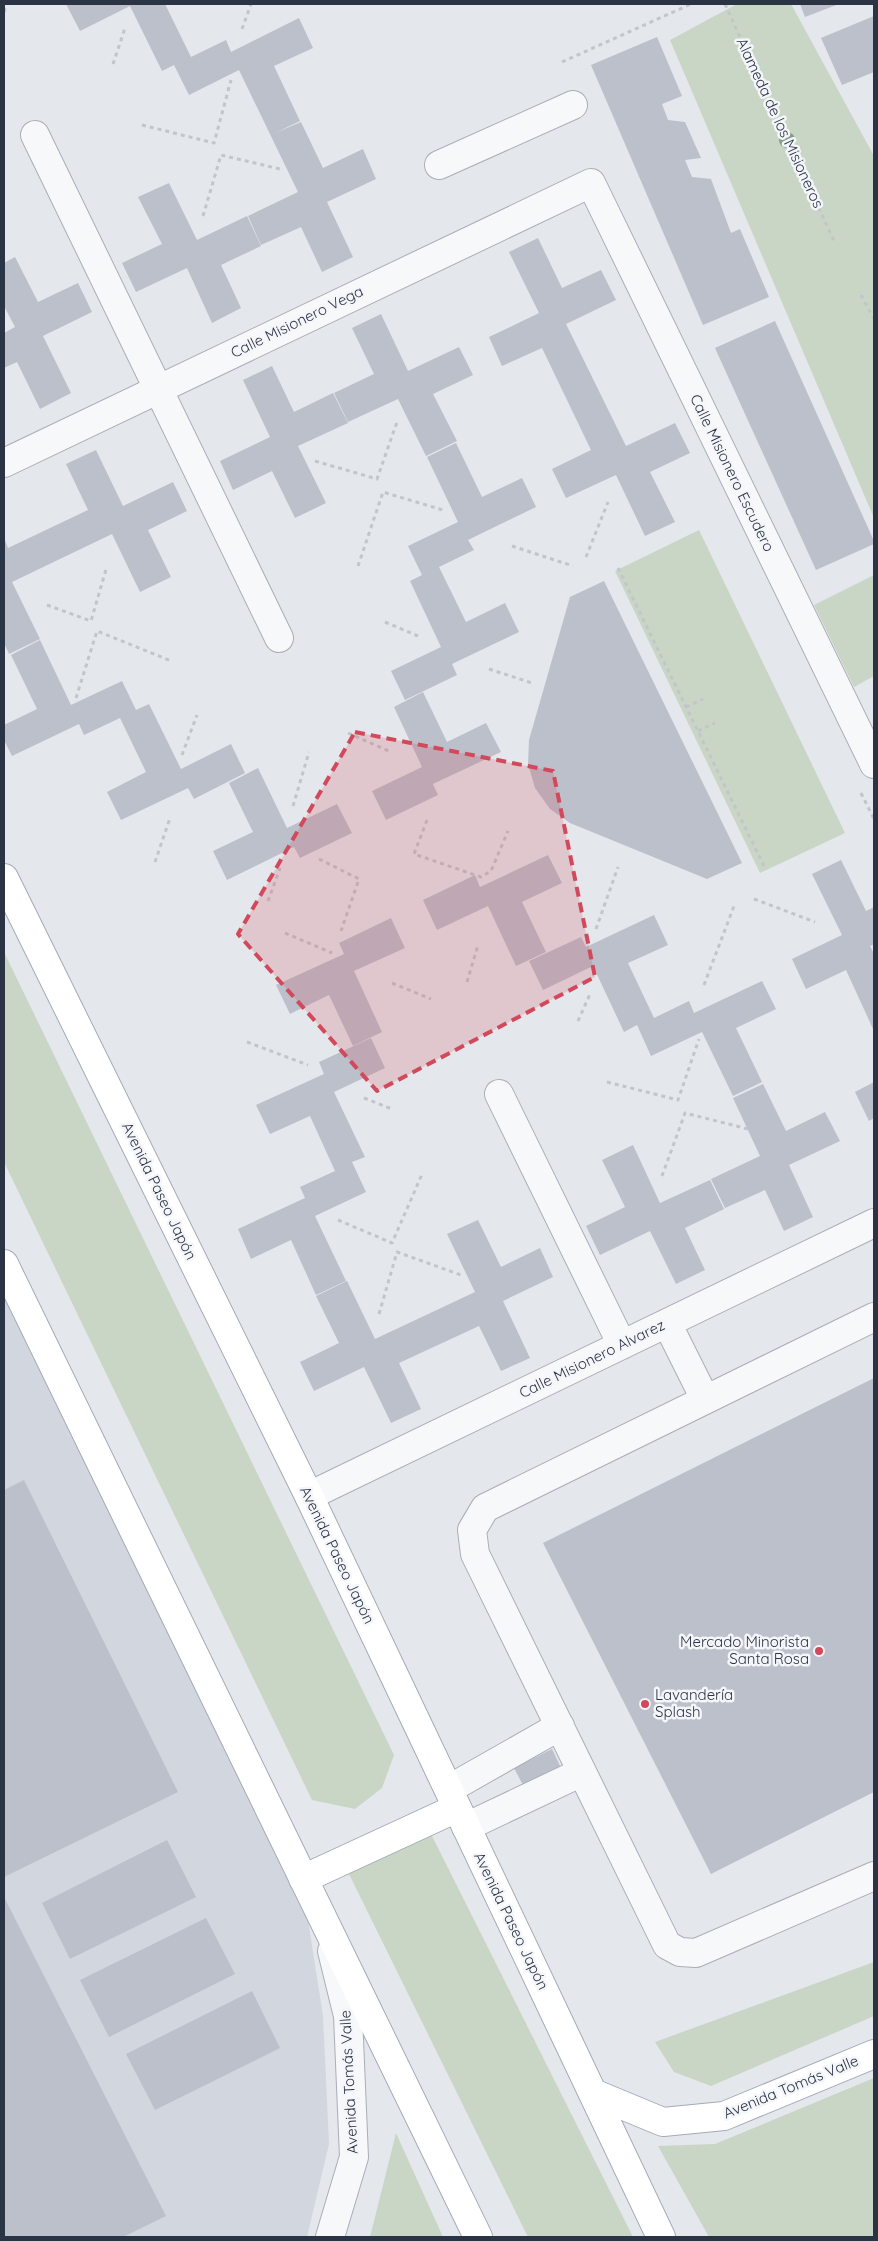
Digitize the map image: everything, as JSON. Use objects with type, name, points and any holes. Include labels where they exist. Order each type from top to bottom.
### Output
[{"type":"main road","name":"Avenida Paseo Japón","points":[[4,878],[309,1496],[661,2237]]},
{"type":"main road","points":[[4,1264],[478,2237]]},
{"type":"main road","points":[[303,1879],[457,1808]]},
{"type":"main road","name":"Avenida Tomás Valle","points":[[593,2093],[663,2122],[724,2116],[874,2054]]},
{"type":"street","points":[[439,165],[573,105]]},
{"type":"street","points":[[35,134],[279,638]]},
{"type":"street","name":"Calle Misionero Vega","points":[[4,463],[591,182]]},
{"type":"street","name":"Calle Misionero Escudero","points":[[591,182],[874,764]]},
{"type":"street","points":[[499,1094],[622,1345]]},
{"type":"street","name":"Calle Misionero Alvarez","points":[[309,1496],[874,1223]]},
{"type":"street","points":[[874,1317],[485,1508],[472,1530],[475,1554],[667,1944],[680,1952],[696,1953],[874,1876]]},
{"type":"street","points":[[667,1323],[705,1399]]},
{"type":"street","points":[[457,1808],[560,1726]]},
{"type":"street","points":[[457,1808],[582,1772]]},
{"type":"street","name":"Avenida Tomás Valle","points":[[326,1926],[348,2016],[354,2157],[330,2237]]},
{"type":"path","points":[[4,12],[7,4]]},
{"type":"path","points":[[242,29],[251,4]]},
{"type":"path","points":[[562,62],[691,4]]},
{"type":"path","name":"Alameda de los Misioneros","points":[[726,4],[834,242]]},
{"type":"path","points":[[112,64],[126,28]]},
{"type":"path","points":[[142,125],[214,142],[231,80]]},
{"type":"path","points":[[203,216],[221,155],[280,169]]},
{"type":"path","points":[[862,295],[874,320]]},
{"type":"path","points":[[315,461],[377,480],[397,422]]},
{"type":"path","points":[[358,566],[383,492],[446,512]]},
{"type":"path","points":[[586,557],[608,502]]},
{"type":"path","points":[[512,546],[573,566]]},
{"type":"path","points":[[47,605],[91,621],[108,566]]},
{"type":"path","points":[[618,568],[765,868]]},
{"type":"path","points":[[385,622],[418,636]]},
{"type":"path","points":[[76,698],[97,631],[170,661]]},
{"type":"path","points":[[489,669],[532,682]]},
{"type":"path","points":[[686,707],[703,698]]},
{"type":"path","points":[[182,755],[197,715]]},
{"type":"path","points":[[698,731],[715,723]]},
{"type":"path","points":[[348,734],[391,752]]},
{"type":"path","points":[[293,806],[309,752]]},
{"type":"path","points":[[155,862],[170,818]]},
{"type":"path","points":[[427,820],[414,854],[481,877],[491,871],[508,831]]},
{"type":"path","points":[[319,859],[359,879],[341,931]]},
{"type":"path","points":[[596,929],[618,867]]},
{"type":"path","points":[[268,901],[280,868]]},
{"type":"path","points":[[754,899],[815,922]]},
{"type":"path","points":[[704,985],[734,906]]},
{"type":"path","points":[[285,932],[332,953]]},
{"type":"path","points":[[467,982],[478,945]]},
{"type":"path","points":[[392,984],[431,999]]},
{"type":"path","points":[[578,1021],[590,994]]},
{"type":"path","points":[[607,1082],[678,1100],[699,1039]]},
{"type":"path","points":[[246,1042],[308,1065]]},
{"type":"path","points":[[364,1098],[392,1109]]},
{"type":"path","points":[[662,1176],[685,1113],[748,1129]]},
{"type":"path","points":[[338,1220],[392,1243],[423,1172]]},
{"type":"path","points":[[379,1314],[397,1252],[460,1275]]},
{"type":"highlighted area","points":[[355,732],[553,771],[595,977],[377,1091],[238,934]]},
{"type":"shaded area","points":[[4,1295],[306,1907],[323,2016],[329,2144],[307,2237],[4,2237]]},
{"type":"green space","points":[[737,4],[791,4],[874,156],[874,518],[670,40]]},
{"type":"green space","points":[[699,530],[845,833],[760,873],[615,571]]},
{"type":"green space","points":[[874,575],[874,676],[854,687],[814,605]]},
{"type":"green space","points":[[4,952],[394,1755],[382,1788],[355,1809],[312,1800],[4,1162]]},
{"type":"green space","points":[[429,1830],[633,2237],[528,2237],[346,1868]]},
{"type":"green space","points":[[874,1962],[874,2016],[711,2086],[674,2072],[655,2042]]},
{"type":"green space","points":[[874,2078],[874,2237],[709,2237],[658,2146],[715,2144]]},
{"type":"green space","points":[[396,2133],[443,2237],[370,2237]]},
{"type":"building","points":[[66,4],[165,4],[191,57],[226,40],[231,52],[299,18],[313,48],[274,66],[300,121],[275,133],[301,122],[323,168],[363,149],[376,179],[327,202],[353,257],[322,272],[301,227],[261,245],[248,216],[298,192],[239,70],[189,95],[174,65],[162,71],[130,6],[80,31]]},
{"type":"building","points":[[800,4],[839,4],[805,17]]},
{"type":"building","points":[[874,16],[874,72],[842,85],[821,38]]},
{"type":"building","points":[[657,37],[682,96],[662,104],[668,120],[685,122],[701,158],[685,160],[692,177],[711,179],[731,233],[740,229],[769,297],[703,325],[591,65]]},
{"type":"building","points":[[169,183],[197,240],[247,216],[261,246],[221,265],[241,308],[212,323],[187,268],[136,292],[122,263],[162,244],[138,197]]},
{"type":"building","points":[[538,238],[562,288],[601,270],[616,300],[566,324],[626,446],[675,423],[690,453],[650,472],[675,522],[645,536],[616,475],[566,498],[552,469],[591,450],[542,348],[502,366],[489,337],[539,313],[509,252]]},
{"type":"building","points":[[15,257],[38,302],[78,283],[92,312],[43,336],[71,393],[40,409],[17,362],[4,368],[4,333],[15,327],[4,306],[4,263]]},
{"type":"building","points":[[381,314],[408,371],[459,347],[473,375],[433,394],[457,441],[426,456],[398,399],[348,422],[334,393],[374,374],[352,328]]},
{"type":"building","points":[[775,321],[874,541],[874,544],[816,570],[715,348]]},
{"type":"building","points":[[272,366],[294,412],[333,393],[348,423],[298,446],[326,503],[295,518],[272,471],[233,490],[220,461],[270,437],[243,380]]},
{"type":"building","points":[[456,443],[482,497],[522,478],[536,507],[468,540],[474,550],[439,567],[466,622],[505,603],[519,632],[452,664],[457,675],[405,700],[391,671],[441,647],[410,581],[422,575],[408,546],[458,522],[427,457]]},
{"type":"building","points":[[96,450],[123,506],[173,482],[187,511],[148,530],[171,577],[140,592],[112,534],[12,582],[40,639],[9,654],[4,643],[4,538],[8,548],[88,510],[66,464]]},
{"type":"building","points":[[604,581],[742,863],[707,879],[570,823],[550,809],[535,788],[528,764],[529,740],[570,597]]},
{"type":"building","points":[[40,640],[71,705],[122,681],[136,710],[149,704],[181,769],[231,744],[245,773],[194,799],[188,788],[121,820],[107,792],[146,772],[120,718],[84,735],[79,724],[12,756],[4,740],[4,725],[37,709],[11,655]]},
{"type":"building","points":[[423,692],[447,742],[486,723],[501,752],[433,784],[438,795],[386,820],[372,791],[422,767],[394,707]]},
{"type":"building","points":[[258,768],[287,828],[337,804],[352,833],[300,858],[294,847],[227,880],[213,851],[253,832],[229,783]]},
{"type":"building","points":[[548,855],[562,883],[522,902],[546,952],[516,966],[488,906],[437,930],[423,900],[475,875],[480,887]]},
{"type":"building","points":[[841,860],[866,911],[874,907],[874,944],[870,946],[874,954],[874,1031],[846,970],[806,989],[792,959],[842,935],[812,874]]},
{"type":"building","points":[[654,915],[668,945],[628,963],[654,1018],[689,1001],[694,1013],[762,981],[776,1009],[736,1028],[762,1082],[733,1096],[702,1032],[651,1056],[637,1025],[624,1032],[593,966],[543,990],[529,961],[581,937],[586,947]]},
{"type":"building","points":[[391,918],[405,948],[354,971],[382,1032],[353,1046],[329,995],[290,1014],[276,985],[344,954],[339,943]]},
{"type":"building","points":[[371,1038],[385,1068],[334,1092],[365,1157],[352,1162],[366,1192],[315,1216],[346,1281],[316,1295],[291,1240],[251,1259],[238,1229],[305,1198],[300,1187],[335,1171],[310,1116],[270,1134],[256,1105],[324,1074],[319,1062]]},
{"type":"building","points":[[874,1082],[874,1118],[869,1121],[855,1092]]},
{"type":"building","points":[[763,1084],[786,1131],[825,1112],[840,1141],[789,1165],[813,1217],[784,1231],[765,1190],[725,1208],[711,1179],[760,1156],[733,1098]]},
{"type":"building","points":[[633,1145],[660,1203],[710,1180],[724,1209],[685,1228],[705,1270],[676,1284],[650,1231],[600,1255],[586,1226],[625,1207],[602,1160]]},
{"type":"building","points":[[478,1220],[501,1267],[540,1248],[553,1277],[503,1301],[530,1358],[501,1371],[479,1326],[399,1363],[421,1409],[391,1423],[364,1367],[314,1391],[300,1362],[339,1343],[316,1296],[347,1281],[375,1339],[475,1292],[447,1234]]},
{"type":"building","points":[[874,1378],[874,1792],[711,1874],[543,1543]]},
{"type":"building","points":[[24,1480],[178,1792],[4,1877],[4,1490]]},
{"type":"building","points":[[552,1749],[562,1770],[525,1789],[514,1768]]},
{"type":"building","points":[[167,1840],[196,1897],[70,1959],[42,1903]]},
{"type":"building","points":[[4,1897],[166,2216],[123,2237],[4,2237]]},
{"type":"building","points":[[206,1918],[235,1974],[109,2037],[80,1980]]},
{"type":"building","points":[[252,1991],[280,2048],[155,2110],[126,2054]]},
{"type":"place","name":"Mercado Minorista Santa Rosa","points":[[819,1651]]},
{"type":"place","name":"Lavandería Splash","points":[[645,1704]]}]
